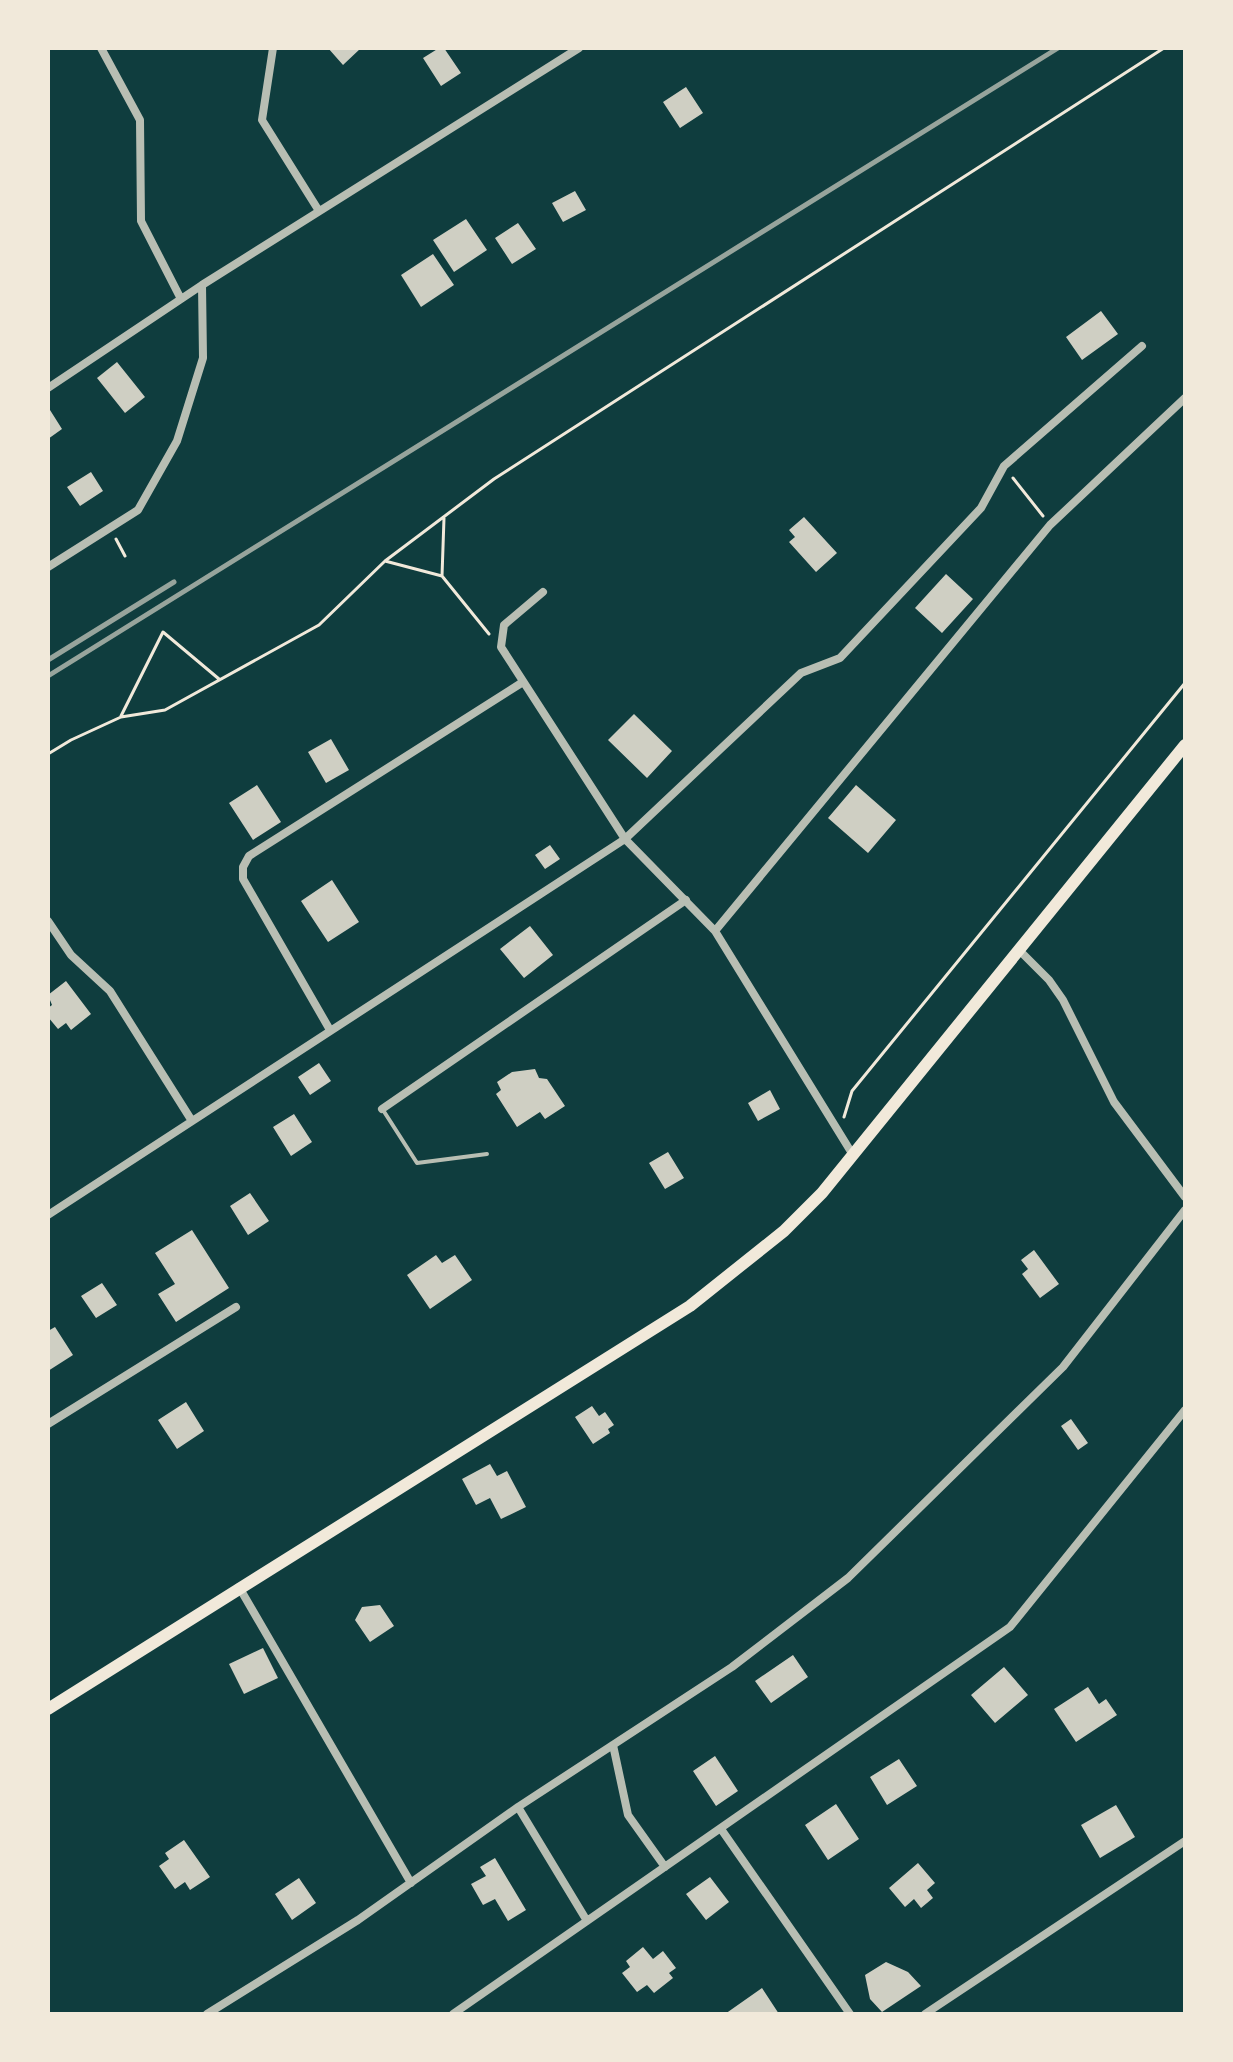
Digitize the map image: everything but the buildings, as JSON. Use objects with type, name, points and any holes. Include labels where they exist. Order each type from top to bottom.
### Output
[{"type":"main road","points":[[48,1709],[690,1306],[794,1222],[853,1155],[1185,745]]},
{"type":"street","points":[[101,48],[140,120],[141,221],[181,299]]},
{"type":"street","points":[[273,48],[262,120],[319,211]]},
{"type":"street","points":[[48,388],[202,285],[579,48]]},
{"type":"street","points":[[48,567],[138,510],[177,441],[203,358],[202,285]]},
{"type":"street","points":[[48,1215],[625,839],[801,673],[840,658],[981,508],[1004,466],[1142,346]]},
{"type":"street","points":[[715,931],[1050,525],[1185,398]]},
{"type":"street","points":[[543,592],[504,625],[501,647],[625,839],[715,931],[853,1155]]},
{"type":"street","points":[[330,1030],[243,879],[243,867],[249,856],[523,682]]},
{"type":"street","points":[[382,1109],[686,900]]},
{"type":"street","points":[[48,921],[71,955],[110,991],[192,1121]]},
{"type":"street","points":[[1019,950],[1049,980],[1063,1000],[1114,1102],[1185,1197]]},
{"type":"street","points":[[207,2014],[358,1920],[518,1807],[732,1667],[848,1578],[1063,1367],[1185,1210]]},
{"type":"street","points":[[48,1424],[236,1307]]},
{"type":"street","points":[[453,2014],[1010,1627],[1185,1410]]},
{"type":"street","points":[[239,1587],[411,1883]]},
{"type":"street","points":[[613,1745],[628,1815],[665,1867]]},
{"type":"street","points":[[518,1807],[587,1921]]},
{"type":"street","points":[[721,1829],[850,2014]]},
{"type":"street","points":[[925,2014],[1185,1841]]},
{"type":"lane","points":[[382,1109],[417,1163],[487,1154]]},
{"type":"path","points":[[48,754],[121,717],[165,710],[319,625],[385,561],[494,479],[1164,48]]},
{"type":"path","points":[[1004,466],[1050,525]]},
{"type":"path","points":[[442,576],[444,518]]},
{"type":"path","points":[[110,528],[125,556]]},
{"type":"path","points":[[385,561],[442,576],[501,647]]},
{"type":"path","points":[[121,717],[163,632],[219,679]]},
{"type":"path","points":[[840,1133],[852,1091],[1185,683]]},
{"type":"railway","points":[[48,676],[1058,48]]},
{"type":"railway","points":[[48,660],[174,582]]}]
